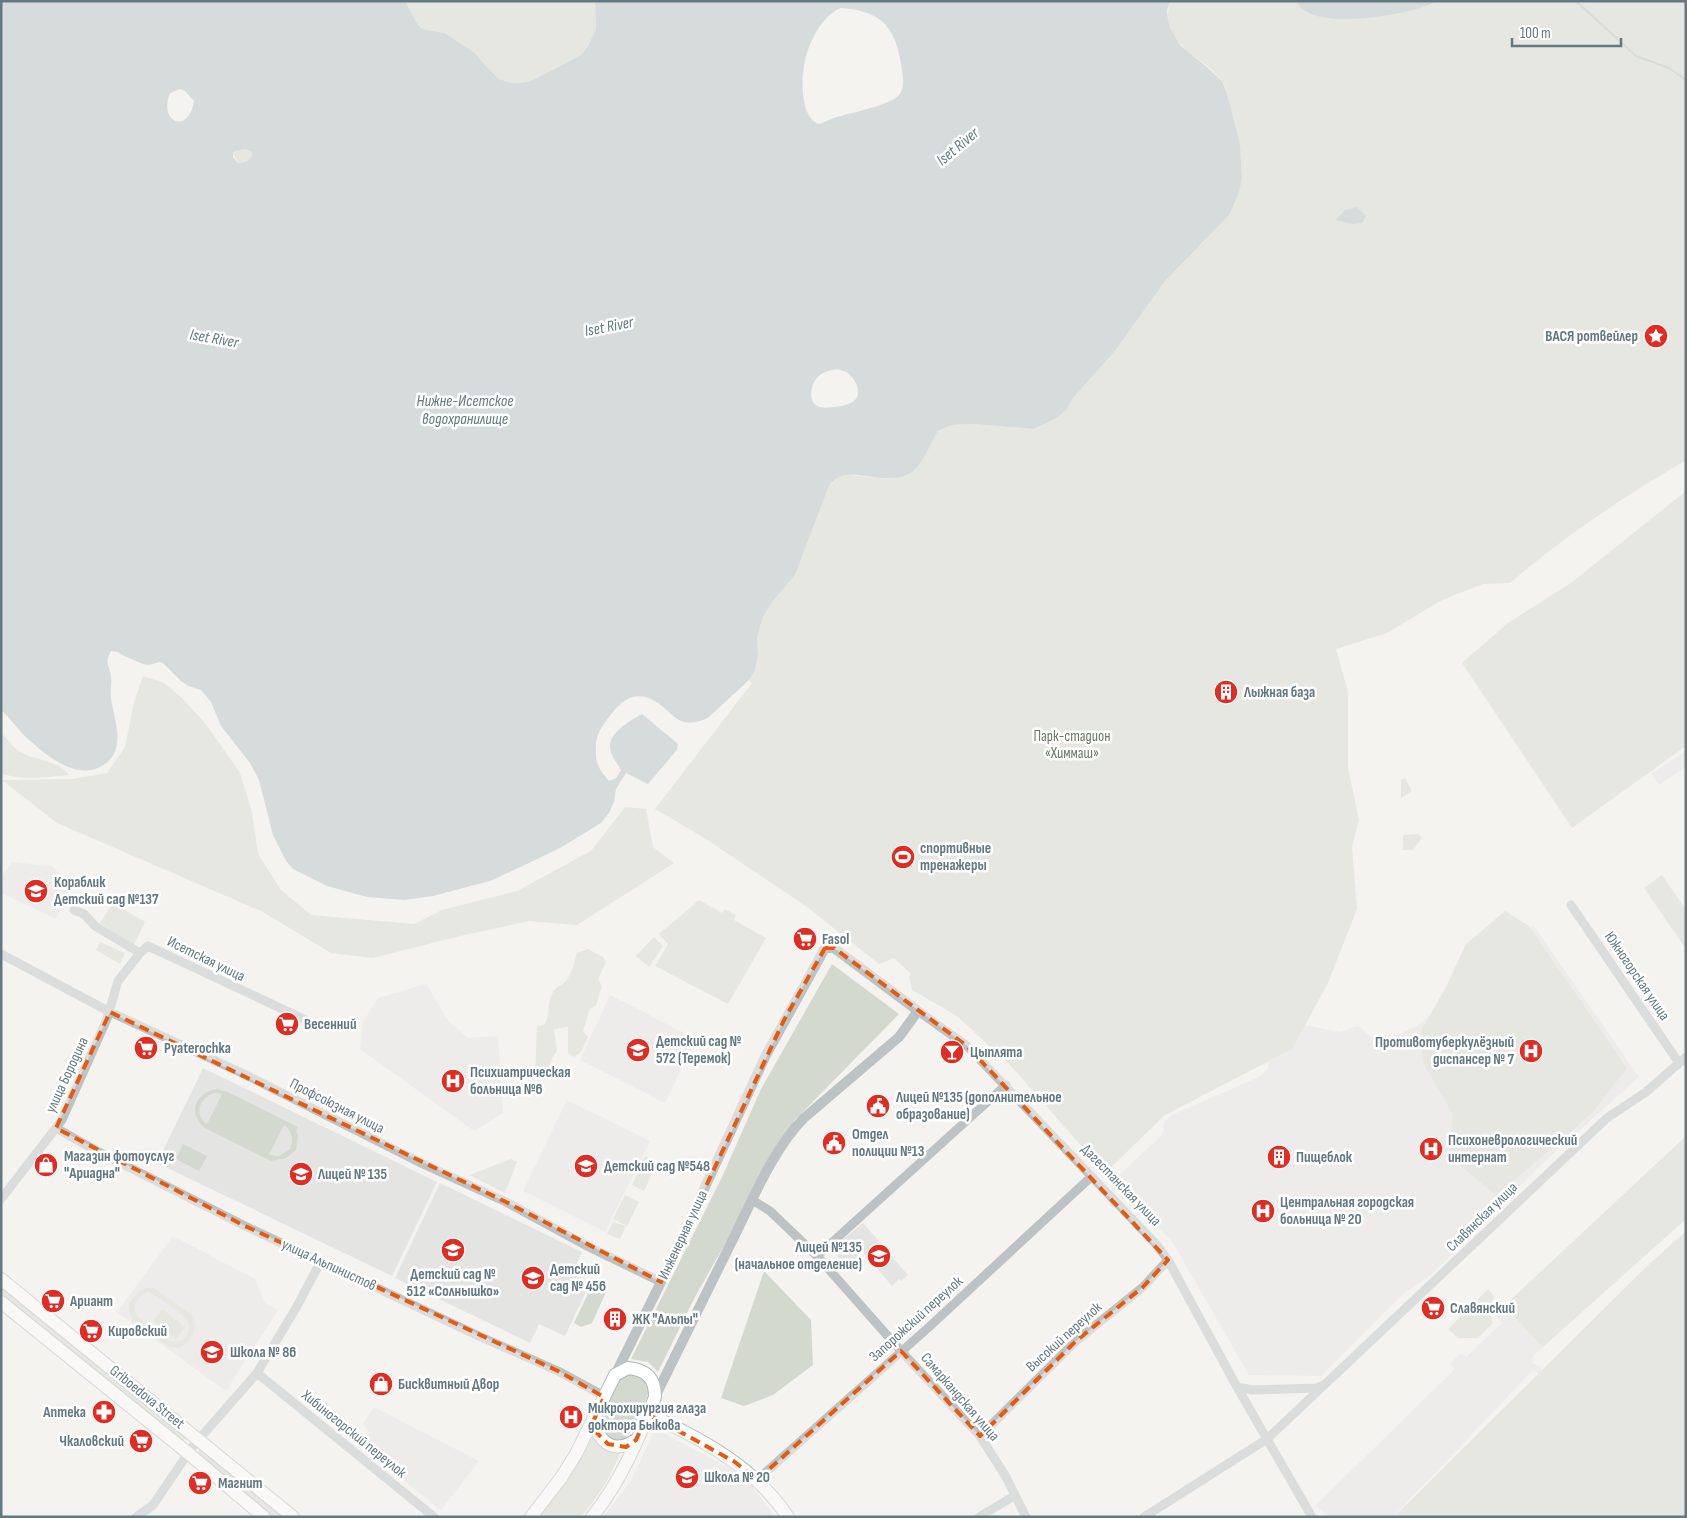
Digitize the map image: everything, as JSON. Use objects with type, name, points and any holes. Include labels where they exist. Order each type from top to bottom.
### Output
[{"type":"main road","name":"Griboedova Street","points":[[1,1279],[293,1517]]},
{"type":"main road","name":"Griboedova Street","points":[[1,1302],[264,1517]]},
{"type":"main road","points":[[592,1517],[618,1479],[655,1397],[655,1387],[652,1380],[643,1371],[628,1368],[621,1370],[615,1375]]},
{"type":"main road","name":"Инженерная улица","points":[[531,1517],[562,1478],[593,1422],[615,1375]]},
{"type":"main road","points":[[648,1414],[697,1439],[735,1462],[757,1480],[788,1517]]},
{"type":"main road","points":[[593,1422],[597,1433],[608,1444],[618,1447],[626,1446],[636,1440]]},
{"type":"street","name":"Южногорская улица","points":[[1571,905],[1683,1060]]},
{"type":"street","points":[[74,910],[84,914],[95,926],[140,953]]},
{"type":"street","name":"Исетская улица","points":[[140,953],[148,946],[308,1022]]},
{"type":"street","name":"Дагестанская улица","points":[[825,948],[834,948],[967,1046],[1156,1244],[1168,1260],[1237,1387],[1312,1517]]},
{"type":"street","name":"Инженерная улица","points":[[615,1375],[661,1282],[766,1055],[825,948]]},
{"type":"street","name":"улица Бородина","points":[[1,1199],[62,1120],[110,1012],[118,981],[140,953]]},
{"type":"street","name":"Профсоюзная улица","points":[[1,954],[110,1012],[244,1074],[422,1164],[506,1202],[661,1282]]},
{"type":"street","points":[[655,1397],[752,1200],[782,1145],[795,1127],[899,1037],[918,1011]]},
{"type":"street","name":"Славянская улица","points":[[1144,1517],[1267,1439],[1607,1118],[1646,1092],[1683,1060]]},
{"type":"street","points":[[817,1256],[1006,1085]]},
{"type":"street","name":"улица Альпинистов","points":[[56,1128],[93,1149],[243,1225],[481,1338],[558,1371],[604,1396]]},
{"type":"street","name":"Запорожский переулок","points":[[757,1480],[902,1352],[1091,1177]]},
{"type":"street","name":"Самаркандская улица","points":[[752,1200],[770,1212],[817,1256],[980,1436],[1006,1478],[1026,1517]]},
{"type":"street","name":"Высокий переулок","points":[[980,1436],[1076,1341],[1143,1287],[1168,1260]]},
{"type":"street","points":[[136,1517],[153,1505],[199,1439],[257,1373],[296,1308],[321,1261]]},
{"type":"street","name":"Хибиногорский переулок","points":[[257,1373],[434,1517]]},
{"type":"street","points":[[1237,1387],[1262,1390],[1317,1388],[1326,1384]]},
{"type":"street","points":[[979,1517],[1014,1496]]},
{"type":"highlighted area","points":[[825,948],[834,948],[967,1046],[1168,1260],[1143,1287],[1076,1341],[980,1436],[901,1351],[757,1480],[735,1462],[648,1414],[636,1440],[626,1447],[608,1444],[597,1433],[593,1422],[604,1397],[558,1371],[243,1225],[56,1128],[110,1012],[506,1202],[661,1282],[784,1020]]},
{"type":"shaded area","points":[[1686,751],[1686,767],[1659,785],[1651,774]]},
{"type":"shaded area","name":"Кораблик Детский сад №137","points":[[12,862],[51,866],[68,881],[72,888],[56,919],[1,893],[1,877]]},
{"type":"shaded area","points":[[1533,925],[1639,1077],[1544,1162],[1432,1274],[1404,1293],[1321,1376],[1249,1375],[1173,1243],[1116,1178],[1163,1134],[1164,1122],[1172,1115],[1259,1077],[1268,1069],[1269,1061],[1292,1049],[1305,1025],[1340,1032],[1358,1026],[1379,1043],[1417,1026]]},
{"type":"shaded area","name":"Психиатрическая больница №6","points":[[426,984],[450,1023],[469,1038],[498,1036],[503,1113],[474,1131],[360,1049],[363,1022],[378,998]]},
{"type":"shaded area","name":"Детский сад № 572 (Теремок)","points":[[610,995],[696,1039],[665,1103],[580,1060]]},
{"type":"shaded area","name":"Лицей № 135","points":[[203,1068],[437,1182],[392,1276],[157,1163]]},
{"type":"shaded area","name":"Детский сад №548","points":[[567,1100],[650,1141],[605,1232],[523,1191]]},
{"type":"shaded area","points":[[440,1183],[582,1252],[572,1274],[590,1283],[565,1336],[539,1324],[530,1343],[395,1278]]},
{"type":"shaded area","name":"Лицей №135 (начальное отделение)","points":[[863,1223],[908,1275],[901,1281],[899,1279],[892,1286],[863,1252],[846,1266],[831,1249]]},
{"type":"shaded area","name":"Школа № 86","points":[[173,1236],[255,1279],[265,1303],[278,1310],[226,1391],[117,1312]]},
{"type":"shaded area","points":[[1504,1306],[1543,1347],[1534,1355],[1532,1363],[1539,1366],[1543,1371],[1540,1375],[1534,1370],[1529,1374],[1393,1517],[1327,1517],[1316,1505],[1455,1369],[1450,1364],[1461,1353],[1466,1357],[1502,1323],[1496,1316]]},
{"type":"shaded area","points":[[374,1407],[479,1461],[441,1510],[363,1448],[370,1433],[363,1424]]},
{"type":"shaded area","name":"Школа № 20","points":[[655,1429],[737,1472],[751,1485],[775,1517],[603,1517],[631,1481]]},
{"type":"green space","points":[[405,1],[595,1],[596,29],[588,46],[581,55],[528,82],[513,83],[499,79],[475,53],[445,33],[422,29]]},
{"type":"green space","name":"Парк-стадион «Химмаш»","points":[[1171,1],[1297,1],[1303,10],[1315,16],[1421,7],[1438,1],[1686,1],[1686,460],[1595,518],[1510,583],[1483,584],[1442,600],[1387,633],[1336,649],[1348,692],[1348,768],[1359,820],[1352,847],[1357,909],[1328,983],[1292,1049],[1165,1115],[1105,1173],[1012,1067],[957,1016],[912,990],[909,977],[911,974],[894,958],[879,964],[807,907],[706,839],[655,809],[752,683],[749,680],[755,670],[758,655],[757,637],[763,617],[773,601],[795,575],[829,486],[838,477],[847,475],[890,479],[931,442],[938,431],[952,425],[974,424],[1034,429],[1057,418],[1067,409],[1074,397],[1115,351],[1165,281],[1189,254],[1205,241],[1231,111],[1227,92],[1222,81],[1175,38],[1170,28],[1168,16]]},
{"type":"green space","points":[[246,149],[252,152],[249,159],[238,163],[233,153]]},
{"type":"green space","points":[[1686,491],[1686,746],[1572,828],[1462,663],[1508,623],[1571,583]]},
{"type":"green space","points":[[143,676],[164,683],[182,698],[206,724],[240,773],[252,812],[258,854],[281,890],[311,915],[414,924],[442,910],[517,891],[591,851],[625,807],[646,809],[653,847],[674,863],[577,925],[529,921],[373,958],[331,953],[263,912],[57,823],[2,780],[72,779],[107,773],[125,747],[134,702]]},
{"type":"green space","points":[[1,733],[19,751],[28,756],[59,766],[69,775],[25,778],[1,773]]},
{"type":"green space","points":[[1405,778],[1412,791],[1401,798],[1401,780]]},
{"type":"green space","points":[[1419,834],[1422,838],[1413,850],[1403,850],[1403,835]]},
{"type":"green space","points":[[1662,875],[1686,910],[1686,949],[1644,888]]},
{"type":"green space","points":[[699,900],[722,913],[725,909],[736,915],[734,920],[766,938],[728,1004],[655,966],[668,944],[659,934]]},
{"type":"green space","points":[[113,903],[145,922],[134,945],[100,923]]},
{"type":"green space","name":"Противотуберкулёзный диспансер № 7","points":[[1505,911],[1529,926],[1627,1068],[1593,1112],[1496,1195],[1449,1157],[1453,1115],[1423,1062],[1421,1031],[1446,987],[1466,944]]},
{"type":"green space","points":[[654,937],[663,946],[649,967],[636,956]]},
{"type":"green space","points":[[100,942],[125,953],[120,964],[96,950]]},
{"type":"green space","points":[[588,949],[603,957],[606,962],[598,979],[602,986],[596,1005],[590,1009],[583,1031],[588,1037],[581,1052],[574,1057],[568,1053],[568,1027],[554,1029],[557,1051],[544,1077],[535,1077],[537,1026],[544,1025],[551,996],[567,979],[577,953]]},
{"type":"green space","points":[[832,964],[899,1014],[794,1121],[695,1297],[658,1372],[648,1362],[631,1359],[722,1177],[761,1089]]},
{"type":"green space","points":[[216,1089],[228,1092],[298,1127],[296,1131],[298,1136],[296,1150],[286,1158],[271,1161],[205,1128],[196,1117],[195,1111],[199,1099],[209,1091]],"holes":[[[215,1093],[222,1094],[207,1124],[200,1116],[200,1106],[205,1098]],[[284,1125],[292,1136],[290,1149],[279,1156],[269,1155]]]},
{"type":"green space","points":[[1686,1136],[1686,1219],[1543,1347],[1504,1306]]},
{"type":"green space","points":[[183,1144],[207,1156],[199,1171],[176,1159]]},
{"type":"green space","points":[[645,1156],[657,1162],[644,1191],[632,1185]]},
{"type":"green space","points":[[511,1159],[517,1162],[505,1193],[469,1175]]},
{"type":"green space","points":[[625,1195],[639,1202],[627,1226],[613,1219]]},
{"type":"green space","points":[[613,1222],[626,1226],[620,1239],[607,1234]]},
{"type":"green space","points":[[1686,1231],[1686,1517],[1395,1516],[1643,1270]]},
{"type":"green space","points":[[764,1271],[811,1320],[813,1365],[773,1395],[744,1406],[721,1398]]},
{"type":"green space","points":[[593,1283],[607,1290],[592,1323],[581,1327],[574,1323]]},
{"type":"green space","points":[[1,1284],[188,1435],[181,1444],[1,1299]]},
{"type":"green space","points":[[146,1288],[154,1288],[191,1314],[195,1324],[194,1333],[187,1343],[179,1348],[169,1347],[132,1320],[129,1312],[129,1303],[138,1292]],"holes":[[[147,1292],[153,1294],[187,1320],[189,1331],[182,1340],[176,1342],[169,1340],[137,1316],[135,1305],[138,1299]]]},
{"type":"green space","points":[[1488,1289],[1494,1297],[1488,1309],[1493,1323],[1478,1338],[1458,1338],[1448,1329]]},
{"type":"green space","points":[[162,1309],[185,1327],[176,1339],[153,1321]]},
{"type":"green space","points":[[626,1372],[641,1376],[646,1381],[650,1390],[630,1432],[621,1440],[613,1441],[602,1436],[598,1421],[619,1376]]},
{"type":"green space","points":[[592,1436],[600,1444],[621,1451],[609,1478],[599,1493],[581,1517],[536,1517],[579,1459]]},
{"type":"green space","points":[[203,1446],[287,1517],[269,1517],[195,1455]]},
{"type":"water","name":"Нижне-Исетское водохранилище","points":[[1,1],[405,1],[422,29],[445,33],[475,53],[499,79],[513,83],[528,82],[581,55],[588,46],[596,29],[595,1],[1171,1],[1167,10],[1168,20],[1170,28],[1180,45],[1222,81],[1227,93],[1240,145],[1242,179],[1238,195],[1229,215],[1165,281],[1115,351],[1074,397],[1067,409],[1057,418],[1034,429],[974,424],[952,425],[938,431],[921,462],[913,471],[904,476],[884,478],[845,475],[837,478],[829,486],[795,575],[773,601],[763,617],[757,637],[758,655],[755,670],[749,680],[708,718],[697,722],[690,723],[679,720],[661,705],[647,697],[640,696],[628,699],[617,707],[602,727],[596,743],[598,764],[609,781],[616,778],[621,770],[610,748],[612,737],[621,728],[642,714],[678,744],[677,750],[648,784],[626,773],[616,789],[614,802],[609,813],[601,823],[560,848],[490,881],[433,896],[404,900],[367,897],[327,886],[293,869],[286,861],[273,835],[259,780],[250,763],[221,726],[211,702],[201,690],[188,686],[164,664],[160,662],[148,665],[143,664],[118,652],[111,651],[107,661],[111,676],[111,696],[117,726],[117,744],[110,760],[92,770],[72,768],[52,759],[28,739],[1,710]],"holes":[[[841,8],[867,13],[885,24],[896,43],[903,76],[903,86],[895,99],[819,124],[812,120],[804,103],[803,70],[815,33],[829,15]],[[180,89],[185,91],[194,101],[191,112],[181,121],[171,118],[168,112],[167,103],[170,93]],[[246,149],[252,152],[252,154],[248,160],[238,163],[233,157],[235,151]],[[838,369],[847,372],[854,379],[858,391],[857,398],[854,401],[842,406],[825,408],[814,403],[811,395],[812,386],[817,378],[829,371]]]},
{"type":"water","points":[[1297,1],[1438,1],[1408,11],[1363,18],[1340,19],[1320,17],[1305,11]]},
{"type":"water","points":[[1357,207],[1366,216],[1362,223],[1352,224],[1336,220],[1345,210]]},
{"type":"waterway","points":[[1576,1],[1636,56],[1669,68],[1686,80]]},
{"type":"place","name":"ВАСЯ ротвейлер","points":[[1656,336]]},
{"type":"place","name":"Лыжная база","points":[[1226,692]]},
{"type":"place","name":"спортивные тренажеры","points":[[903,857]]},
{"type":"place","name":"Кораблик Детский сад №137","points":[[36,891]]},
{"type":"place","name":"Fasol","points":[[805,939]]},
{"type":"place","name":"Весенний","points":[[287,1024]]},
{"type":"place","name":"Pyaterochka","points":[[146,1048]]},
{"type":"place","name":"Детский сад № 572 (Теремок)","points":[[638,1050]]},
{"type":"place","name":"Противотуберкулёзный диспансер № 7","points":[[1531,1051]]},
{"type":"place","name":"Цыплята","points":[[952,1052]]},
{"type":"place","name":"Психиатрическая больница №6","points":[[453,1081]]},
{"type":"place","name":"Лицей №135 (дополнительное образование)","points":[[878,1106]]},
{"type":"place","name":"Отдел полиции №13","points":[[834,1143]]},
{"type":"place","name":"Психоневрологический интернат","points":[[1431,1149]]},
{"type":"place","name":"Пищеблок","points":[[1279,1157]]},
{"type":"place","name":"Магазин фотоуслуг \"Ариадна\"","points":[[46,1165]]},
{"type":"place","name":"Детский сад №548","points":[[586,1166]]},
{"type":"place","name":"Лицей № 135","points":[[301,1174]]},
{"type":"place","name":"Центральная городская больница № 20","points":[[1263,1211]]},
{"type":"place","name":"Детский сад № 512 «Солнышко»","points":[[453,1250]]},
{"type":"place","name":"Лицей №135 (начальное отделение)","points":[[879,1256]]},
{"type":"place","name":"Детский сад № 456","points":[[533,1278]]},
{"type":"place","name":"Ариант","points":[[53,1301]]},
{"type":"place","name":"Славянский","points":[[1433,1308]]},
{"type":"place","name":"ЖК \"Альпы\"","points":[[615,1319]]},
{"type":"place","name":"Кировский","points":[[91,1331]]},
{"type":"place","name":"Школа № 86","points":[[212,1352]]},
{"type":"place","name":"Бисквитный Двор","points":[[381,1384]]},
{"type":"place","name":"Аптека","points":[[104,1412]]},
{"type":"place","name":"Микрохирургия глаза доктора Быкова","points":[[571,1417]]},
{"type":"place","name":"Чкаловский","points":[[141,1441]]},
{"type":"place","name":"Школа № 20","points":[[687,1477]]},
{"type":"place","name":"Магнит","points":[[200,1483]]},
{"type":"water label","name":"Iset River","points":[[958,147]]},
{"type":"water label","name":"Iset River","points":[[609,327]]},
{"type":"water label","name":"Iset River","points":[[214,339]]}]
